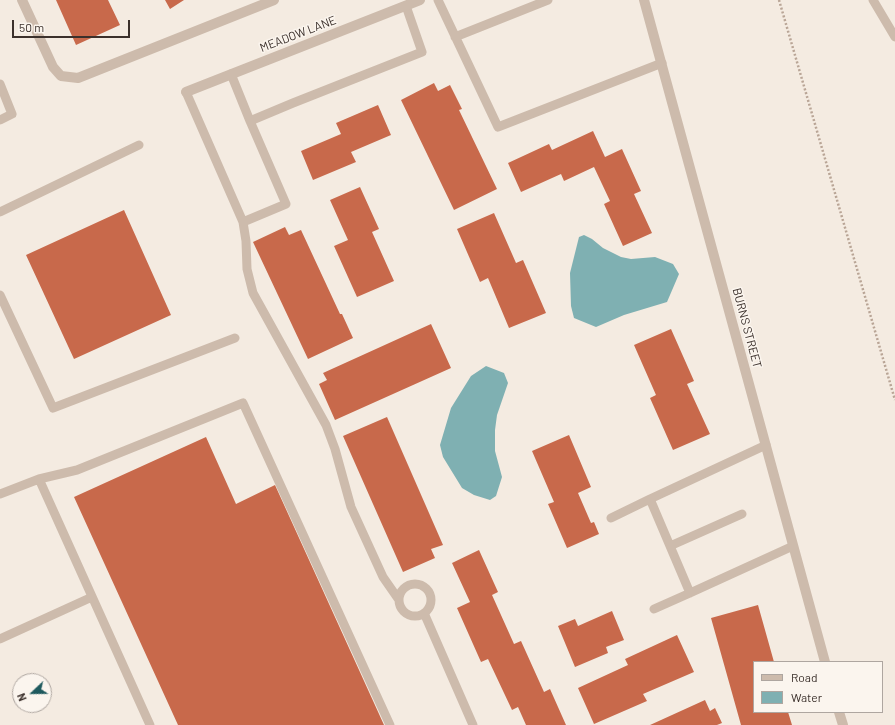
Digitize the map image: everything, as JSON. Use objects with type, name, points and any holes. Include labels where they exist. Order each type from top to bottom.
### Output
[{"type":"street","points":[[22,0],[52,67],[61,76],[78,78],[274,0]]},
{"type":"street","name":"MEADOW LANE","points":[[186,92],[420,0]]},
{"type":"street","name":"BURNS STREET","points":[[644,0],[825,661]]},
{"type":"street","points":[[839,713],[843,725]]},
{"type":"lane","points":[[438,0],[498,126],[662,63]]},
{"type":"lane","points":[[455,37],[548,0]]},
{"type":"lane","points":[[873,0],[895,37]]},
{"type":"lane","points":[[250,121],[293,102],[422,52],[406,6]]},
{"type":"lane","points":[[231,74],[286,204],[243,222]]},
{"type":"lane","points":[[0,84],[12,114],[0,120]]},
{"type":"lane","points":[[186,92],[243,222],[246,241],[247,269],[253,293],[326,426],[335,449],[351,507],[383,577],[399,600],[402,609],[410,615],[415,616],[424,614],[431,605],[432,599],[428,589],[418,583],[407,586],[403,589],[399,600]]},
{"type":"lane","points":[[0,212],[139,144]]},
{"type":"lane","points":[[0,295],[53,408],[235,338]]},
{"type":"lane","points":[[0,494],[39,479],[77,470],[243,403],[390,725]]},
{"type":"lane","points":[[611,518],[766,445]]},
{"type":"lane","points":[[39,479],[150,725]]},
{"type":"lane","points":[[650,499],[690,593]]},
{"type":"lane","points":[[670,546],[742,514]]},
{"type":"lane","points":[[654,609],[794,546]]},
{"type":"lane","points":[[0,639],[92,597]]},
{"type":"lane","points":[[424,614],[473,725]]},
{"type":"path","points":[[779,0],[895,400]]},
{"type":"water","points":[[584,235],[592,239],[603,248],[621,257],[631,259],[655,257],[673,264],[679,274],[667,302],[624,315],[596,327],[574,318],[571,306],[570,273],[579,237]]},
{"type":"water","points":[[486,366],[504,373],[508,383],[497,415],[495,430],[495,451],[502,477],[496,496],[490,500],[474,495],[462,488],[443,457],[440,445],[451,408],[471,376]]},
{"type":"building","points":[[56,0],[108,0],[120,25],[76,45]]},
{"type":"building","points":[[165,0],[184,0],[170,9]]},
{"type":"building","points":[[434,83],[438,91],[450,85],[462,109],[459,110],[497,189],[454,210],[401,100]]},
{"type":"building","points":[[378,105],[391,135],[351,152],[356,162],[313,180],[301,151],[341,134],[336,123]]},
{"type":"building","points":[[593,131],[605,157],[622,149],[641,191],[634,194],[652,233],[623,246],[604,204],[610,201],[594,167],[564,181],[561,174],[521,192],[508,163],[549,144],[552,150]]},
{"type":"building","points":[[360,187],[379,229],[372,232],[394,281],[357,297],[334,246],[348,240],[330,200]]},
{"type":"building","points":[[124,210],[171,315],[74,359],[26,255]]},
{"type":"building","points":[[494,213],[516,263],[523,260],[546,313],[509,328],[488,278],[480,282],[457,229]]},
{"type":"building","points":[[285,227],[289,235],[301,230],[340,314],[342,314],[353,338],[308,359],[253,242]]},
{"type":"building","points":[[431,324],[451,368],[335,420],[319,384],[327,380],[323,373]]},
{"type":"building","points":[[671,329],[694,381],[687,384],[710,434],[673,450],[650,398],[656,395],[634,345]]},
{"type":"building","points":[[387,417],[443,545],[431,549],[435,558],[403,572],[343,436]]},
{"type":"building","points":[[569,435],[591,487],[578,493],[591,523],[594,522],[599,534],[567,548],[548,504],[554,502],[532,451]]},
{"type":"building","points":[[206,437],[236,504],[275,485],[384,725],[178,725],[74,497]]},
{"type":"building","points":[[479,550],[498,592],[492,595],[514,644],[521,641],[544,692],[550,689],[566,725],[526,725],[518,707],[512,710],[488,659],[481,662],[457,608],[470,602],[452,563]]},
{"type":"building","points":[[758,605],[774,661],[753,661],[753,713],[788,713],[792,725],[741,725],[711,618]]},
{"type":"building","points":[[612,611],[624,640],[606,647],[608,653],[575,667],[558,626],[575,619],[578,626]]},
{"type":"building","points":[[677,635],[694,672],[643,694],[647,701],[594,724],[578,688],[628,665],[625,659]]},
{"type":"building","points":[[705,700],[710,711],[715,708],[722,723],[717,725],[650,725]]}]
